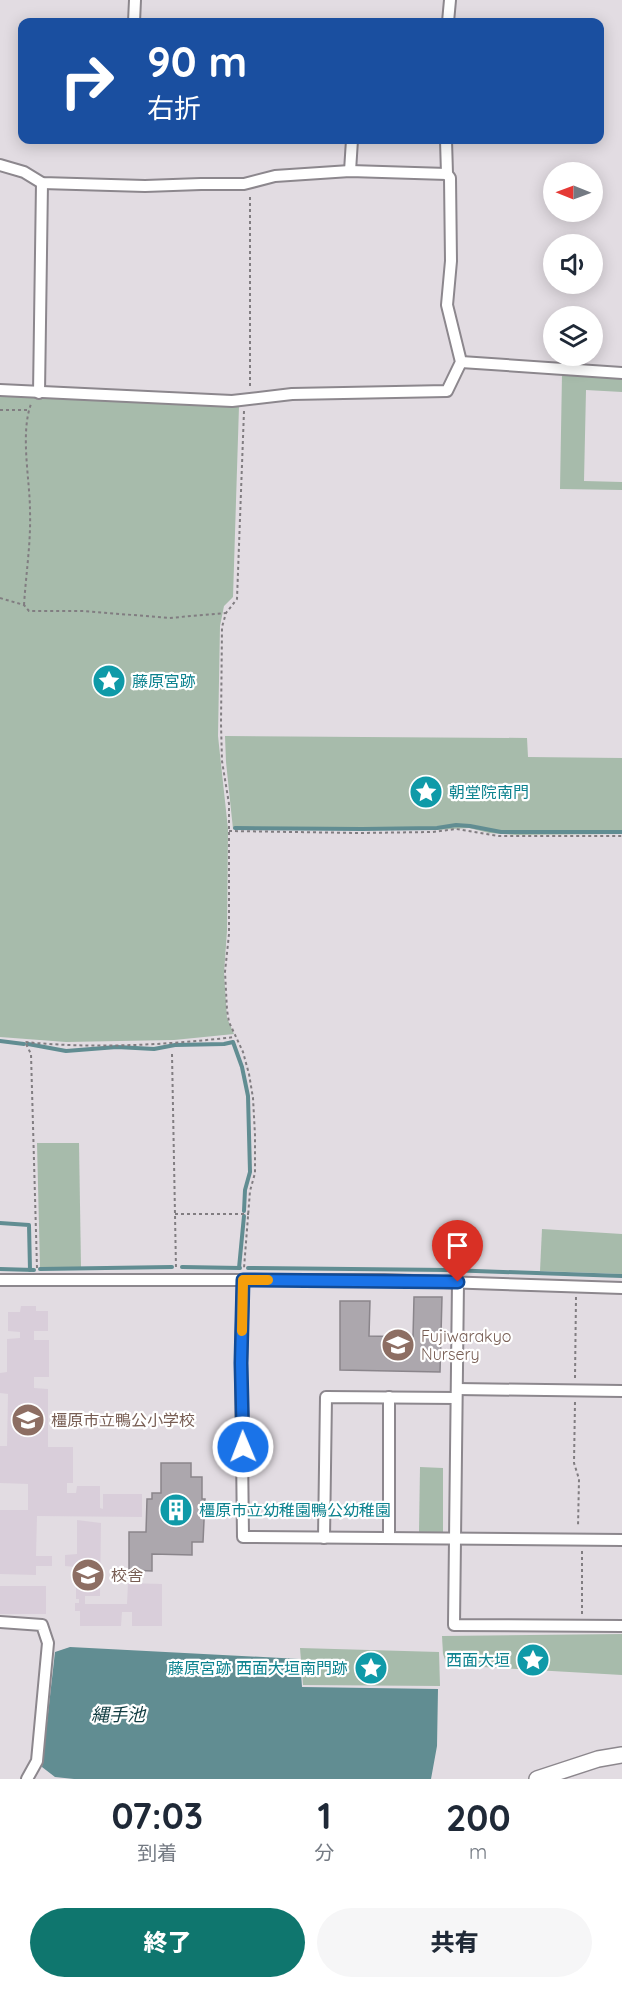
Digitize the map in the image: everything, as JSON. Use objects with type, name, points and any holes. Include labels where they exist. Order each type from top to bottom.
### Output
[{"type":"main road","points":[[537,1779],[598,1759],[622,1755]]},
{"type":"street","points":[[134,18],[135,0]]},
{"type":"street","points":[[448,18],[450,0]]},
{"type":"street","points":[[350,171],[351,144]]},
{"type":"street","points":[[0,390],[232,401],[337,392],[447,391],[461,362],[447,305],[452,214],[446,144]]},
{"type":"street","points":[[0,165],[24,172],[42,183],[145,186],[250,184],[259,179],[274,176],[350,171],[447,174]]},
{"type":"street","points":[[37,393],[42,183]]},
{"type":"street","points":[[461,362],[622,373]]},
{"type":"street","points":[[0,1280],[458,1282],[622,1288]]},
{"type":"street","points":[[243,1280],[241,1363],[243,1537],[622,1540]]},
{"type":"street","points":[[458,1282],[454,1624],[622,1626]]},
{"type":"street","points":[[324,1538],[326,1397],[389,1398],[622,1390]]},
{"type":"street","points":[[389,1398],[389,1538]]},
{"type":"street","points":[[0,1622],[42,1624],[48,1643],[37,1761],[27,1779]]},
{"type":"path","points":[[243,1280],[250,1191],[255,1173],[253,1098],[246,1063],[229,1022],[227,1010],[225,972],[229,934],[230,831],[229,804],[222,761],[221,723],[222,636],[226,613],[237,598],[247,399],[250,184]]},
{"type":"path","points":[[24,605],[30,540],[27,420],[37,393]]},
{"type":"path","points":[[0,410],[29,410]]},
{"type":"path","points":[[0,598],[24,605],[29,610],[84,611],[169,618],[226,613]]},
{"type":"path","points":[[230,831],[360,833],[433,832],[456,829],[499,836],[622,836]]},
{"type":"path","points":[[37,1280],[31,1054],[25,1042],[68,1046],[160,1044],[236,1037]]},
{"type":"path","points":[[172,1054],[176,1280]]},
{"type":"path","points":[[175,1214],[249,1214]]},
{"type":"path","points":[[576,1285],[574,1463],[579,1479],[582,1626]]},
{"type":"shaded area","name":"橿原市立鴨公小学校","points":[[21,1306],[36,1306],[36,1311],[48,1311],[48,1331],[34,1331],[34,1340],[49,1340],[49,1377],[34,1377],[34,1388],[48,1389],[48,1447],[73,1447],[73,1483],[67,1483],[67,1493],[76,1493],[77,1486],[100,1486],[100,1508],[103,1509],[103,1494],[142,1494],[142,1517],[37,1516],[36,1556],[52,1556],[52,1566],[36,1566],[36,1575],[0,1574],[0,1510],[28,1510],[28,1484],[0,1483],[0,1446],[7,1446],[8,1394],[0,1393],[0,1373],[7,1372],[7,1339],[20,1338],[20,1332],[8,1331],[8,1312],[20,1312]]},
{"type":"shaded area","name":"校舎","points":[[77,1520],[101,1523],[100,1596],[85,1596],[85,1604],[127,1604],[128,1583],[162,1584],[162,1626],[132,1626],[132,1612],[122,1612],[121,1626],[80,1626],[80,1611],[75,1611],[75,1603],[79,1603],[79,1599],[76,1599],[76,1567],[65,1566],[65,1555],[77,1554]]},
{"type":"shaded area","points":[[0,1586],[46,1586],[46,1614],[0,1614]]},
{"type":"green space","points":[[562,374],[622,379],[622,392],[586,390],[584,481],[622,482],[622,490],[560,489]]},
{"type":"green space","name":"藤原宮跡","points":[[0,394],[239,406],[233,597],[224,606],[220,626],[218,736],[228,829],[227,931],[224,973],[227,1018],[234,1034],[174,1040],[66,1042],[0,1037]]},
{"type":"green space","name":"朝堂院南門","points":[[225,736],[527,738],[528,757],[622,758],[622,834],[516,835],[489,833],[469,828],[435,830],[233,829]]},
{"type":"green space","points":[[37,1143],[79,1143],[81,1267],[40,1267]]},
{"type":"green space","points":[[542,1229],[622,1234],[622,1274],[540,1271]]},
{"type":"green space","points":[[420,1467],[443,1468],[443,1532],[419,1532]]},
{"type":"green space","name":"西面大垣","points":[[622,1634],[622,1675],[447,1665],[443,1654],[442,1636]]},
{"type":"green space","name":"藤原宮跡 西面大垣南門跡","points":[[300,1648],[439,1652],[440,1686],[303,1685]]},
{"type":"water","name":"縄手池","points":[[70,1647],[300,1659],[302,1687],[438,1689],[437,1746],[431,1779],[74,1779],[55,1777],[42,1767],[55,1652]]},
{"type":"building","points":[[414,1297],[442,1297],[440,1372],[340,1370],[340,1301],[370,1301],[369,1336],[413,1337]]},
{"type":"building","name":"橿原市立幼稚園鴨公幼稚園","points":[[161,1463],[191,1463],[191,1477],[202,1477],[202,1499],[205,1499],[203,1542],[192,1542],[192,1555],[152,1554],[152,1571],[129,1570],[129,1532],[146,1532],[147,1499],[152,1499],[152,1493],[161,1493]]},
{"type":"waterway","points":[[235,828],[437,828],[456,825],[501,832],[622,832]]},
{"type":"waterway","points":[[0,1041],[24,1044]]},
{"type":"waterway","points":[[28,1044],[66,1051],[117,1047],[154,1049],[175,1045],[233,1042],[242,1067],[248,1096],[250,1172],[245,1190],[244,1211]]},
{"type":"waterway","points":[[239,1268],[244,1216]]},
{"type":"waterway","points":[[0,1223],[29,1225],[30,1270]]},
{"type":"waterway","points":[[40,1269],[172,1267]]},
{"type":"waterway","points":[[182,1267],[240,1268]]},
{"type":"waterway","points":[[248,1268],[448,1270],[622,1276]]},
{"type":"waterway","points":[[0,1269],[34,1270]]},
{"type":"slow traffic","points":[[242,1331],[243,1280],[268,1280]]},
{"type":"place","name":"藤原宮跡","points":[[109,681]]},
{"type":"place","name":"朝堂院南門","points":[[426,792]]},
{"type":"place","name":"Fujiwarakyo Nursery","points":[[398,1345]]},
{"type":"place","name":"橿原市立鴨公小学校","points":[[28,1420]]},
{"type":"place","name":"橿原市立幼稚園鴨公幼稚園","points":[[176,1510]]},
{"type":"place","name":"校舎","points":[[88,1575]]},
{"type":"place","name":"西面大垣","points":[[533,1660]]},
{"type":"place","name":"藤原宮跡 西面大垣南門跡","points":[[371,1668]]},
{"type":"route","points":[[243,1447],[241,1363],[243,1280],[458,1282]]}]
